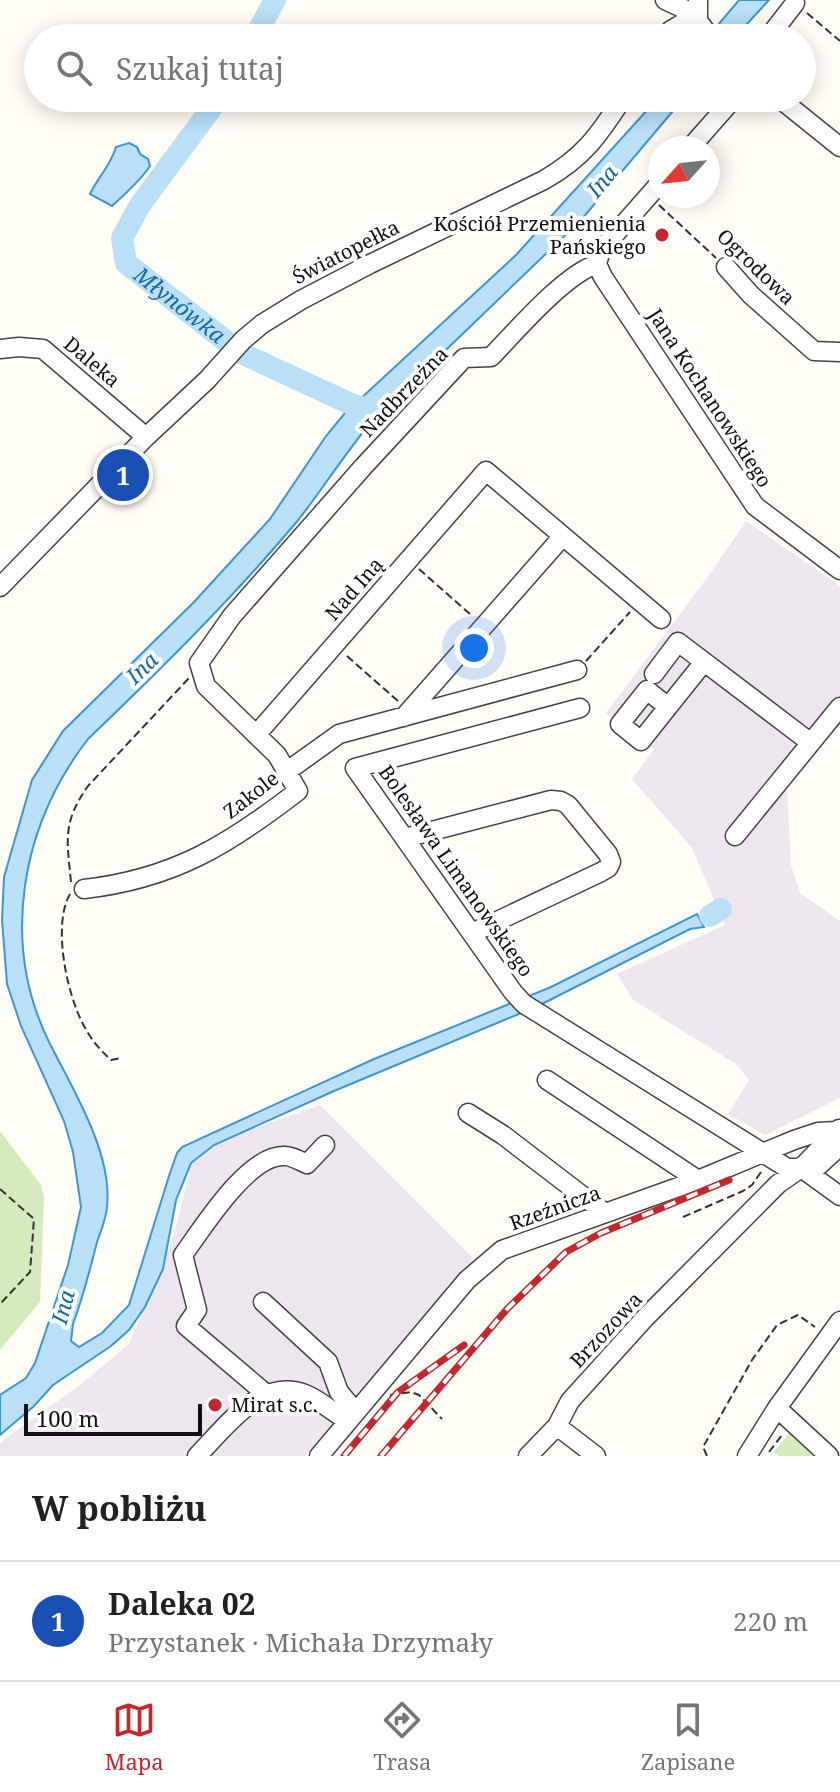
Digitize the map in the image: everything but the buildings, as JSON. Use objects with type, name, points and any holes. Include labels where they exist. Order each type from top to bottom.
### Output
[{"type":"street","points":[[665,0],[702,21]]},
{"type":"street","points":[[779,24],[795,3]]},
{"type":"street","name":"Światopełka","points":[[0,587],[243,340],[270,318],[571,164],[588,148],[613,112]]},
{"type":"street","points":[[701,136],[722,112]]},
{"type":"street","points":[[796,112],[840,147]]},
{"type":"street","name":"Nadbrzeżna","points":[[199,663],[232,616],[464,358],[491,357],[585,268],[597,264],[601,250],[648,197]]},
{"type":"street","name":"Jana Kochanowskiego","points":[[597,264],[755,506],[840,570]]},
{"type":"street","name":"Ogrodowa","points":[[726,267],[751,295],[814,351],[840,352]]},
{"type":"street","name":"Daleka","points":[[0,349],[43,349],[146,437]]},
{"type":"street","name":"Nad Iną","points":[[256,735],[486,471],[563,536]]},
{"type":"street","points":[[406,714],[563,536],[661,619]]},
{"type":"street","points":[[654,674],[678,642],[811,743]]},
{"type":"street","points":[[668,707],[704,662]]},
{"type":"street","name":"Zakole","points":[[78,890],[124,885],[182,866],[256,823],[298,791],[277,755],[206,686],[199,663]]},
{"type":"street","points":[[286,772],[339,734],[577,670]]},
{"type":"street","points":[[735,836],[840,707]]},
{"type":"street","name":"Bolesława Limanowskiego","points":[[580,708],[355,768],[513,992],[541,1015],[767,1158],[787,1168],[805,1171],[840,1196]]},
{"type":"street","points":[[405,838],[551,800],[568,805],[608,854],[611,862],[601,872],[472,933]]},
{"type":"street","points":[[547,1080],[698,1180]]},
{"type":"street","points":[[468,1113],[503,1135],[605,1213]]},
{"type":"street","name":"Rzeźnicza","points":[[319,1456],[467,1280],[502,1250],[767,1158],[818,1132],[839,1135]]},
{"type":"street","name":"Brzozowa","points":[[528,1456],[557,1426],[570,1401],[626,1339],[778,1184],[805,1171],[839,1135]]},
{"type":"street","points":[[265,1393],[186,1326],[197,1310],[183,1255],[236,1183],[264,1161],[283,1155],[307,1164],[325,1145]]},
{"type":"street","points":[[263,1302],[328,1362],[352,1417]]},
{"type":"street","points":[[747,1456],[777,1408],[840,1321]]},
{"type":"street","points":[[197,1456],[246,1407],[265,1393],[301,1393],[352,1417]]},
{"type":"street","points":[[777,1408],[829,1456]]},
{"type":"street","points":[[557,1426],[596,1456]]},
{"type":"path","points":[[795,3],[840,41]]},
{"type":"path","name":"Ogrodowa","points":[[671,208],[726,267]]},
{"type":"path","points":[[408,560],[484,626]]},
{"type":"path","points":[[577,670],[639,601]]},
{"type":"path","points":[[335,645],[406,714]]},
{"type":"path","points":[[121,1058],[111,1060],[96,1046],[82,1024],[69,987],[63,950],[63,914],[78,890],[66,829],[78,800],[88,786],[186,683],[199,663]]},
{"type":"path","points":[[683,1217],[752,1185],[767,1158]]},
{"type":"path","points":[[0,1189],[34,1219],[30,1272],[0,1305]]},
{"type":"path","points":[[707,1456],[703,1447],[752,1360],[777,1325],[798,1315],[821,1334]]},
{"type":"path","points":[[377,1387],[390,1395],[411,1392],[419,1395],[442,1419]]},
{"type":"path","points":[[765,1456],[792,1421]]},
{"type":"shaded area","points":[[746,521],[840,586],[840,724],[787,785],[791,865],[800,893],[840,921],[840,1098],[765,1135],[728,1114],[749,1080],[736,1064],[633,1000],[617,974],[725,925],[692,848],[632,779],[654,749],[606,713]]},
{"type":"shaded area","points":[[320,1105],[476,1261],[348,1413],[329,1427],[305,1456],[0,1456],[0,1444],[7,1437],[81,1384],[129,1344],[174,1235],[195,1149]]},
{"type":"green space","points":[[0,1131],[41,1185],[44,1197],[40,1302],[0,1350]]},
{"type":"green space","points":[[789,1433],[819,1456],[779,1456],[774,1452]]},
{"type":"water","points":[[739,0],[769,0],[747,24],[719,24]]},
{"type":"water","points":[[645,112],[672,112],[652,136],[648,136],[648,141],[581,220],[372,421],[299,519],[249,576],[88,739],[65,773],[47,809],[33,847],[25,886],[22,925],[25,965],[34,1004],[49,1042],[97,1143],[107,1186],[106,1216],[73,1324],[71,1341],[79,1347],[102,1333],[129,1305],[169,1176],[182,1147],[374,1059],[551,987],[697,914],[704,927],[690,929],[538,1006],[214,1145],[191,1163],[176,1200],[163,1269],[145,1307],[129,1330],[111,1346],[53,1385],[0,1435],[0,1395],[26,1378],[35,1363],[68,1265],[81,1207],[73,1152],[64,1121],[21,1026],[7,984],[2,920],[4,877],[32,780],[63,731],[194,602],[270,519],[345,413],[516,255]]},
{"type":"water","points":[[129,143],[148,159],[150,166],[112,206],[90,194],[116,147]]},
{"type":"waterway","name":"Młynówka","points":[[262,24],[275,0]]},
{"type":"waterway","name":"Młynówka","points":[[209,112],[140,205],[122,238],[126,263],[241,353],[353,405],[369,409]]},
{"type":"waterway","name":"Ina","points":[[710,916],[721,909]]},
{"type":"railway","points":[[381,1456],[507,1309],[566,1252],[601,1233],[729,1180]]},
{"type":"railway","points":[[344,1456],[398,1392],[464,1345]]},
{"type":"place","name":"Kościół Przemienienia Pańskiego","points":[[662,235]]},
{"type":"place","name":"Daleka 02","points":[[123,475]]},
{"type":"place","name":"Mirat s.c.","points":[[215,1405]]}]
